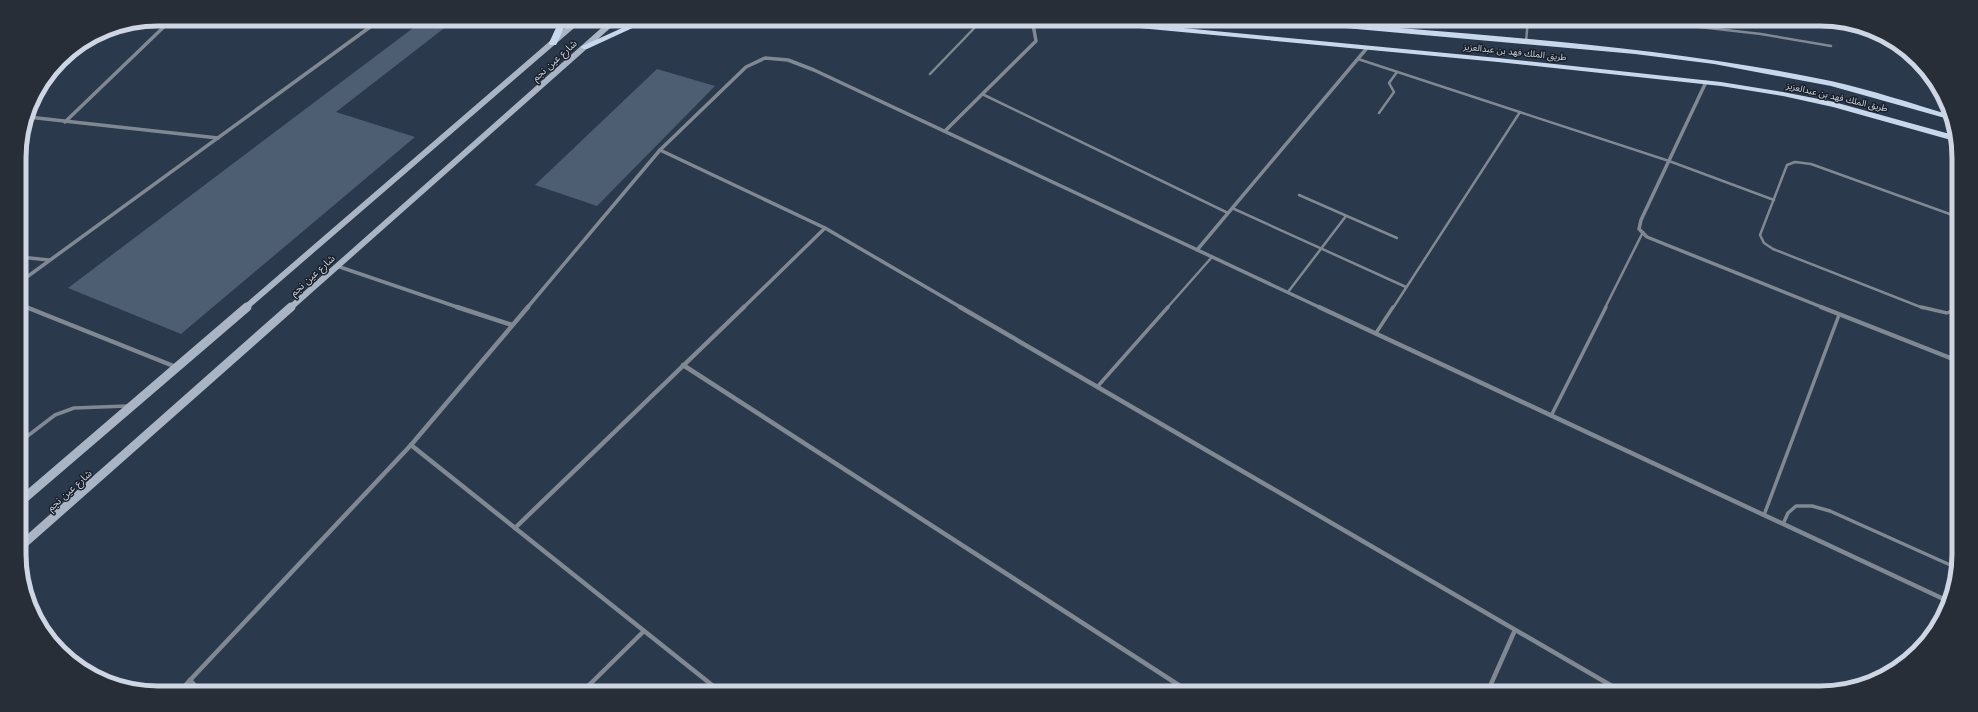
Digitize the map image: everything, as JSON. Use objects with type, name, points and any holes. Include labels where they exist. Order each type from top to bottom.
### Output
[{"type":"main road","points":[[552,43],[560,26]]},
{"type":"main road","name":"شارع عين نجم","points":[[26,497],[572,26]]},
{"type":"main road","name":"شارع عين نجم","points":[[26,542],[608,26]]},
{"type":"main road","points":[[584,47],[632,26]]},
{"type":"main road","name":"طريق الملك فهد بن عبدالعزيز","points":[[1138,26],[1648,75],[1706,82],[1783,94],[1834,104],[1950,138]]},
{"type":"main road","name":"طريق الملك فهد بن عبدالعزيز","points":[[1346,26],[1635,52],[1714,62],[1769,71],[1832,84],[1945,116]]},
{"type":"street","points":[[65,122],[165,26]]},
{"type":"street","points":[[26,277],[371,26]]},
{"type":"street","points":[[945,131],[1036,41],[1033,26]]},
{"type":"street","points":[[1197,250],[1368,48]]},
{"type":"street","points":[[184,686],[411,445],[660,150],[746,67],[765,58],[788,60],[808,68],[1944,599]]},
{"type":"street","points":[[1706,82],[1641,220],[1639,229],[1647,237],[1839,315],[1952,359]]},
{"type":"street","points":[[32,118],[219,138]]},
{"type":"street","points":[[660,150],[825,228],[1612,686]]},
{"type":"street","points":[[515,528],[825,228]]},
{"type":"street","points":[[26,258],[49,260]]},
{"type":"street","points":[[337,266],[512,325]]},
{"type":"street","points":[[26,306],[176,368]]},
{"type":"street","points":[[683,365],[1180,686]]},
{"type":"street","points":[[411,445],[713,686]]},
{"type":"street","points":[[1490,686],[1515,630]]},
{"type":"street","points":[[588,686],[644,631]]},
{"type":"street","points":[[190,680],[196,686]]},
{"type":"lane","points":[[930,74],[977,26]]},
{"type":"lane","points":[[1526,42],[1527,26]]},
{"type":"lane","points":[[1696,26],[1761,34],[1831,46]]},
{"type":"lane","points":[[1846,29],[1862,33]]},
{"type":"lane","points":[[1358,59],[1669,161],[1774,200]]},
{"type":"lane","points":[[1379,113],[1394,92],[1389,82],[1397,72]]},
{"type":"lane","points":[[982,94],[1228,212]]},
{"type":"lane","points":[[1376,333],[1520,112]]},
{"type":"lane","points":[[1952,215],[1811,164],[1795,162],[1787,165],[1760,235],[1764,243],[1773,249],[1927,308],[1947,313],[1952,311]]},
{"type":"lane","points":[[1299,195],[1397,238]]},
{"type":"lane","points":[[1232,208],[1406,287]]},
{"type":"lane","points":[[1288,292],[1320,248],[1346,216]]},
{"type":"lane","points":[[1551,416],[1643,232]]},
{"type":"lane","points":[[1098,386],[1212,257]]},
{"type":"lane","points":[[1764,515],[1839,315]]},
{"type":"lane","points":[[26,437],[55,415],[74,408],[131,406]]},
{"type":"lane","points":[[1783,524],[1788,513],[1796,506],[1812,506],[1830,511],[1951,565]]},
{"type":"building","points":[[416,26],[447,26],[336,112],[415,137],[181,334],[68,288]]},
{"type":"building","points":[[657,69],[715,86],[597,206],[535,185]]}]
